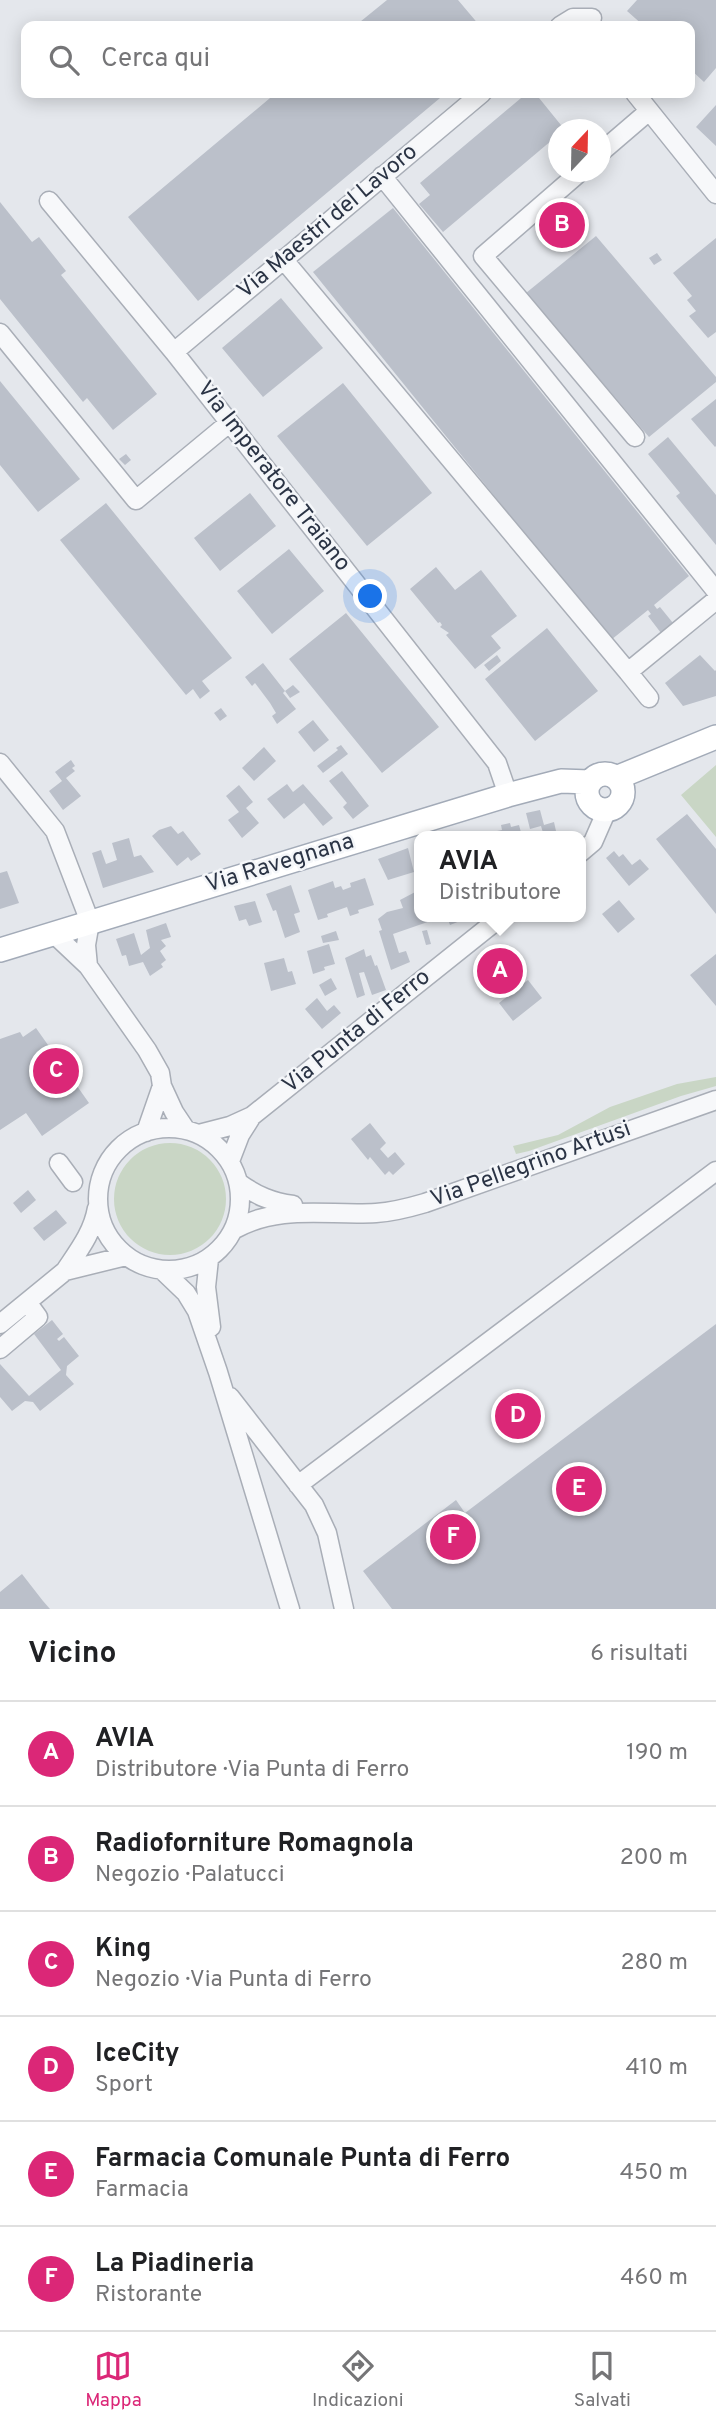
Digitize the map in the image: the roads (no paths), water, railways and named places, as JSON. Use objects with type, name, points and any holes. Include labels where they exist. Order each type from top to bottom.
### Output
[{"type":"main road","points":[[595,798],[618,806],[623,795],[620,783],[716,737]]},
{"type":"main road","name":"Via Ravegnana","points":[[0,950],[561,781],[595,798],[599,775],[611,775],[620,783]]},
{"type":"street","points":[[568,21],[593,15]]},
{"type":"street","name":"Via Maestri del Lavoro","points":[[174,352],[476,98]]},
{"type":"street","points":[[639,98],[716,194]]},
{"type":"street","points":[[611,144],[649,111]]},
{"type":"street","points":[[382,176],[716,591]]},
{"type":"street","points":[[568,182],[483,256],[635,436]]},
{"type":"street","name":"Via Imperatore Traiano","points":[[49,201],[174,352],[497,763],[508,796]]},
{"type":"street","points":[[283,260],[649,698]]},
{"type":"street","points":[[0,333],[136,500],[229,423]]},
{"type":"street","points":[[628,672],[713,609]]},
{"type":"street","points":[[0,762],[55,831],[90,922],[86,945],[88,966]]},
{"type":"street","points":[[587,848],[595,798]]},
{"type":"street","name":"Via Punta di Ferro","points":[[230,1161],[240,1135],[252,1116],[495,922]]},
{"type":"street","points":[[52,933],[88,966],[147,1050],[160,1073],[162,1086],[174,1112],[193,1132],[218,1146],[230,1161],[239,1183],[241,1209],[235,1229],[227,1242],[209,1259],[186,1269],[162,1270],[141,1265],[113,1244],[104,1229],[98,1204]]},
{"type":"street","points":[[146,1132],[162,1086]]},
{"type":"street","name":"Via Pellegrino Artusi","points":[[342,1212],[375,1213],[425,1203],[716,1100]]},
{"type":"street","points":[[0,1324],[65,1270],[87,1239],[94,1223],[99,1187],[110,1159],[125,1143],[146,1132],[171,1128],[193,1132],[230,1126],[252,1116]]},
{"type":"street","points":[[59,1163],[74,1182]]},
{"type":"street","points":[[298,1485],[716,1171]]},
{"type":"street","points":[[239,1183],[275,1203],[342,1212]]},
{"type":"street","points":[[235,1229],[262,1216],[280,1213],[342,1212]]},
{"type":"street","points":[[65,1270],[126,1256]]},
{"type":"street","points":[[209,1259],[207,1299],[220,1380],[314,1505],[327,1533],[344,1609]]},
{"type":"street","points":[[162,1270],[186,1293],[197,1311],[290,1607]]},
{"type":"street","points":[[0,1349],[38,1318],[27,1303]]},
{"type":"place","name":"Radioforniture Romagnola","points":[[562,225]]},
{"type":"place","name":"AVIA","points":[[500,971]]},
{"type":"place","name":"King","points":[[56,1071]]},
{"type":"place","name":"IceCity","points":[[518,1416]]},
{"type":"place","name":"Farmacia Comunale Punta di Ferro","points":[[579,1489]]},
{"type":"place","name":"La Piadineria","points":[[453,1537]]}]
